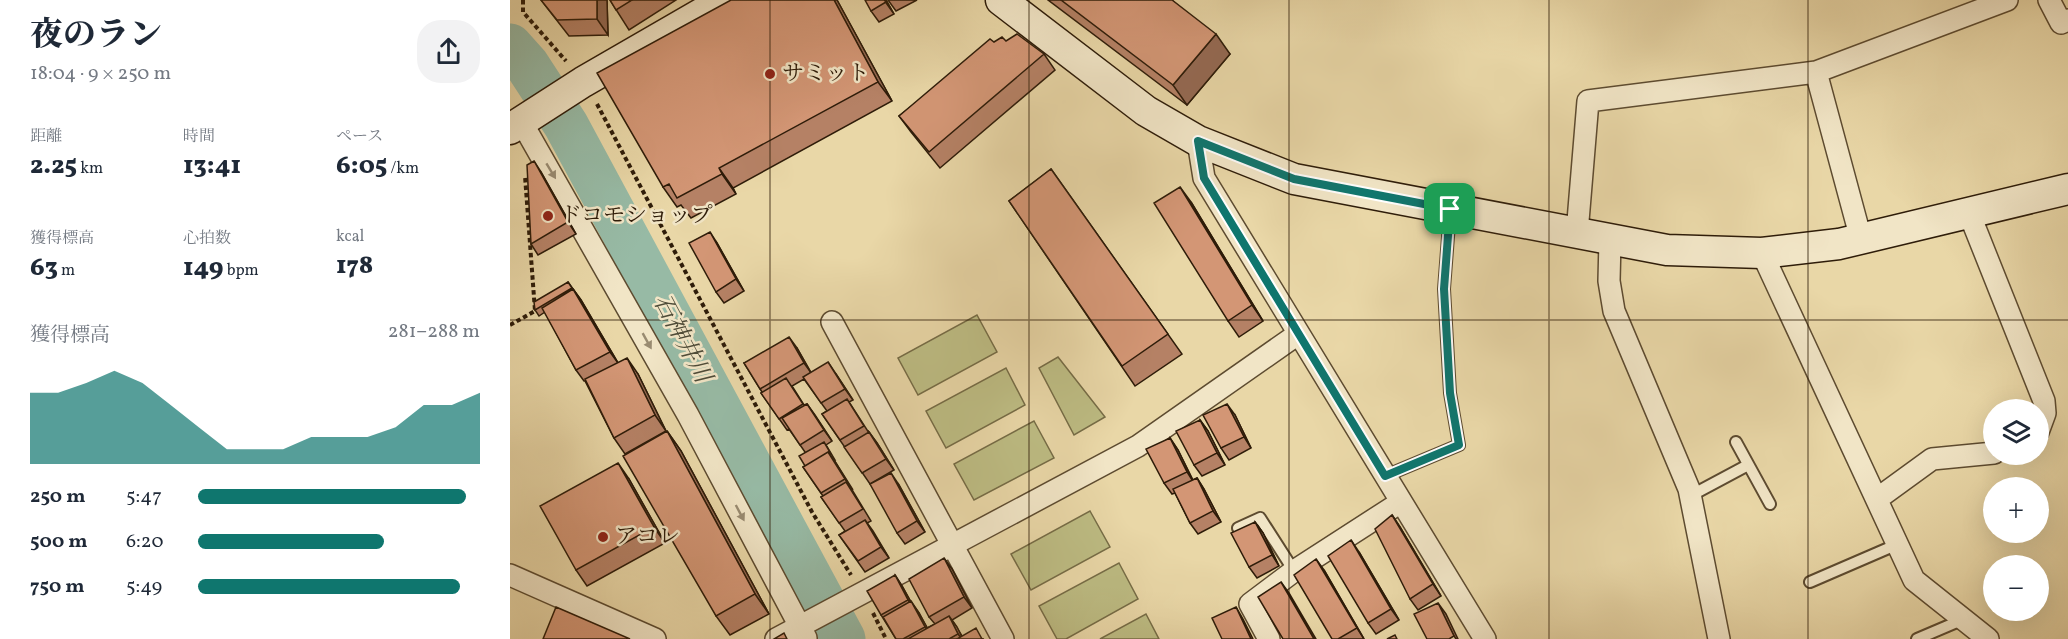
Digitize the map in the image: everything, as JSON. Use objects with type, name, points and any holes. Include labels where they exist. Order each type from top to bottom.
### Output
[{"type":"street","points":[[725,0],[578,82],[520,122],[688,415],[803,630]]},
{"type":"street","points":[[1001,0],[1146,111],[1198,141],[1294,179],[1610,240],[1667,250],[1762,253],[1861,239],[2068,189]]},
{"type":"street","points":[[1577,233],[1588,101],[1816,72],[2007,0]]},
{"type":"street","points":[[2049,0],[2061,23],[2068,20]]},
{"type":"street","points":[[1816,72],[1861,239]]},
{"type":"street","points":[[1198,141],[1204,178],[1485,639]]},
{"type":"street","points":[[1969,213],[2044,399]]},
{"type":"street","points":[[1610,240],[1609,281],[1614,311],[1690,496],[1719,639]]},
{"type":"street","points":[[1762,253],[1914,580],[1988,639]]},
{"type":"street","points":[[832,322],[1003,639]]},
{"type":"street","points":[[776,639],[803,630],[859,594],[1138,446],[1298,334]]},
{"type":"street","points":[[1877,499],[1932,459],[1983,454]]},
{"type":"street","points":[[1269,639],[1250,604],[1294,572],[1401,502]]},
{"type":"street","points":[[510,575],[656,639]]},
{"type":"lane","points":[[1385,476],[1459,445],[1450,393],[1444,289],[1450,209]]},
{"type":"lane","points":[[1736,442],[1770,504]]},
{"type":"lane","points":[[1690,496],[1748,465]]},
{"type":"lane","points":[[1238,528],[1260,518],[1294,572]]},
{"type":"lane","points":[[1810,582],[1898,544]]},
{"type":"lane","points":[[1917,639],[1964,619]]},
{"type":"path","points":[[523,0],[523,12],[578,82],[813,512],[886,639]]},
{"type":"path","points":[[510,325],[535,311],[524,165]]},
{"type":"shaded area","points":[[977,315],[997,352],[918,395],[898,358]]},
{"type":"shaded area","points":[[1058,357],[1105,417],[1074,435],[1039,368]]},
{"type":"shaded area","points":[[1006,368],[1025,405],[946,448],[926,411]]},
{"type":"shaded area","points":[[1034,421],[1054,458],[974,500],[954,464]]},
{"type":"shaded area","points":[[1090,511],[1110,547],[1031,590],[1011,554]]},
{"type":"shaded area","points":[[1119,563],[1138,599],[1066,639],[1057,639],[1039,606]]},
{"type":"shaded area","points":[[1146,614],[1159,639],[1100,639]]},
{"type":"building","points":[[541,0],[597,0],[597,19],[557,20]]},
{"type":"building","points":[[610,0],[632,0],[616,10]]},
{"type":"building","points":[[731,0],[834,0],[878,82],[719,168],[722,174],[677,198],[669,184],[663,187],[597,73]]},
{"type":"building","points":[[865,0],[884,0],[886,2],[871,11]]},
{"type":"building","points":[[1061,0],[1172,0],[1216,34],[1173,85]]},
{"type":"building","points":[[1017,34],[1044,54],[929,152],[899,116],[990,39],[994,42],[1002,37],[1006,41]]},
{"type":"building","points":[[534,161],[568,222],[531,244],[527,165]]},
{"type":"building","points":[[1051,169],[1168,334],[1122,366],[1009,201]]},
{"type":"building","points":[[1180,187],[1252,305],[1228,321],[1154,203]]},
{"type":"building","points":[[710,232],[736,279],[716,292],[689,243]]},
{"type":"building","points":[[568,282],[572,288],[535,310],[534,302]]},
{"type":"building","points":[[573,289],[610,352],[576,370],[542,308]]},
{"type":"building","points":[[789,337],[804,363],[760,389],[744,363]]},
{"type":"building","points":[[627,358],[655,415],[614,438],[585,379]]},
{"type":"building","points":[[828,362],[845,389],[821,403],[803,377]]},
{"type":"building","points":[[786,378],[803,404],[779,419],[761,393]]},
{"type":"building","points":[[847,399],[864,426],[840,440],[822,414]]},
{"type":"building","points":[[807,404],[824,430],[800,445],[782,418]]},
{"type":"building","points":[[1227,404],[1244,437],[1221,448],[1203,415]]},
{"type":"building","points":[[1200,420],[1217,453],[1194,465],[1176,431]]},
{"type":"building","points":[[667,431],[755,594],[716,616],[623,456]]},
{"type":"building","points":[[869,432],[886,459],[862,473],[844,447]]},
{"type":"building","points":[[1170,438],[1187,472],[1164,483],[1146,449]]},
{"type":"building","points":[[824,442],[831,454],[828,452],[805,466],[799,456]]},
{"type":"building","points":[[828,452],[845,479],[821,493],[803,467]]},
{"type":"building","points":[[618,463],[654,527],[576,570],[540,506]]},
{"type":"building","points":[[891,473],[917,521],[897,533],[870,484]]},
{"type":"building","points":[[1197,478],[1213,511],[1190,523],[1173,489]]},
{"type":"building","points":[[846,482],[863,509],[839,523],[821,497]]},
{"type":"building","points":[[1392,515],[1433,584],[1410,599],[1375,529]]},
{"type":"building","points":[[865,520],[881,547],[858,561],[839,535]]},
{"type":"building","points":[[1255,522],[1272,555],[1249,567],[1231,533]]},
{"type":"building","points":[[1351,540],[1391,609],[1368,623],[1328,556]]},
{"type":"building","points":[[944,558],[964,597],[929,617],[909,579]]},
{"type":"building","points":[[1316,559],[1357,628],[1338,639],[1332,639],[1294,575]]},
{"type":"building","points":[[895,575],[908,600],[881,615],[867,591]]},
{"type":"building","points":[[1281,582],[1314,639],[1283,639],[1258,597]]},
{"type":"building","points":[[911,601],[925,627],[903,639],[896,639],[883,617]]},
{"type":"building","points":[[1438,603],[1454,636],[1449,639],[1427,639],[1414,614]]},
{"type":"building","points":[[556,607],[630,639],[543,639]]},
{"type":"building","points":[[1236,607],[1251,639],[1222,639],[1212,618]]},
{"type":"building","points":[[949,616],[958,634],[949,639],[908,639]]},
{"type":"building","points":[[976,628],[982,639],[957,639]]},
{"type":"building","points":[[784,633],[787,639],[774,639]]},
{"type":"waterway","name":"石神井川","points":[[510,46],[527,65],[566,125],[843,639]]},
{"type":"place","name":"サミット","points":[[770,74]]},
{"type":"place","name":"ドコモショップ","points":[[548,216]]},
{"type":"place","name":"アコレ","points":[[603,537]]},
{"type":"route","points":[[1198,141],[1294,179],[1450,209],[1444,289],[1450,393],[1459,445],[1385,476],[1204,178],[1198,141]]}]
